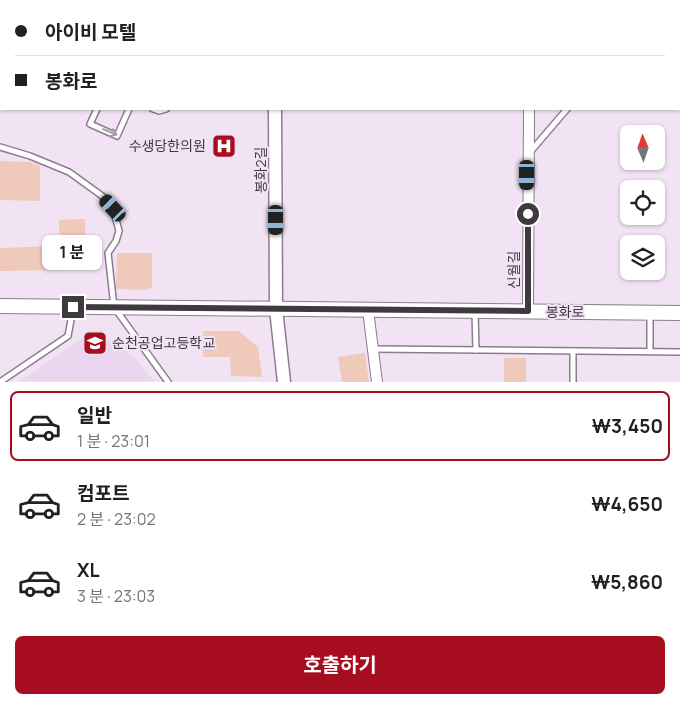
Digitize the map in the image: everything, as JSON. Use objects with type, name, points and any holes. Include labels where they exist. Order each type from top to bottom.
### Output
[{"type":"main road","name":"봉화로","points":[[0,306],[680,312]]},
{"type":"street","name":"봉화2길","points":[[276,110],[276,309],[284,382]]},
{"type":"street","name":"신월길","points":[[528,311],[527,156],[529,110]]},
{"type":"street","points":[[368,310],[376,382]]},
{"type":"lane","points":[[97,110],[90,124],[117,136],[130,110]]},
{"type":"lane","points":[[527,156],[567,110]]},
{"type":"lane","points":[[0,147],[30,156],[69,172],[105,198],[113,208],[118,219],[118,231],[116,241],[108,253],[114,307],[168,382]]},
{"type":"lane","points":[[0,382],[68,336],[72,325],[73,307]]},
{"type":"lane","points":[[476,311],[476,350]]},
{"type":"lane","points":[[650,312],[650,351]]},
{"type":"lane","points":[[373,349],[680,352]]},
{"type":"lane","points":[[573,351],[573,382]]},
{"type":"shaded area","name":"순천공업고등학교","points":[[95,330],[134,357],[154,381],[20,381]]},
{"type":"building","points":[[0,161],[30,162],[40,166],[40,201],[0,200]]},
{"type":"building","points":[[85,219],[86,248],[70,249],[71,270],[0,271],[0,248],[60,246],[59,220]]},
{"type":"building","points":[[117,253],[152,253],[152,287],[147,290],[116,289]]},
{"type":"building","points":[[203,331],[239,331],[258,347],[262,377],[231,376],[230,357],[203,357]]},
{"type":"building","points":[[365,353],[369,382],[342,382],[338,357]]},
{"type":"building","points":[[504,358],[526,358],[526,382],[504,382]]},
{"type":"place","name":"수생당한의원","points":[[224,146]]},
{"type":"place","name":"순천공업고등학교","points":[[95,343]]},
{"type":"route","points":[[73,307],[528,311],[528,214]]}]
